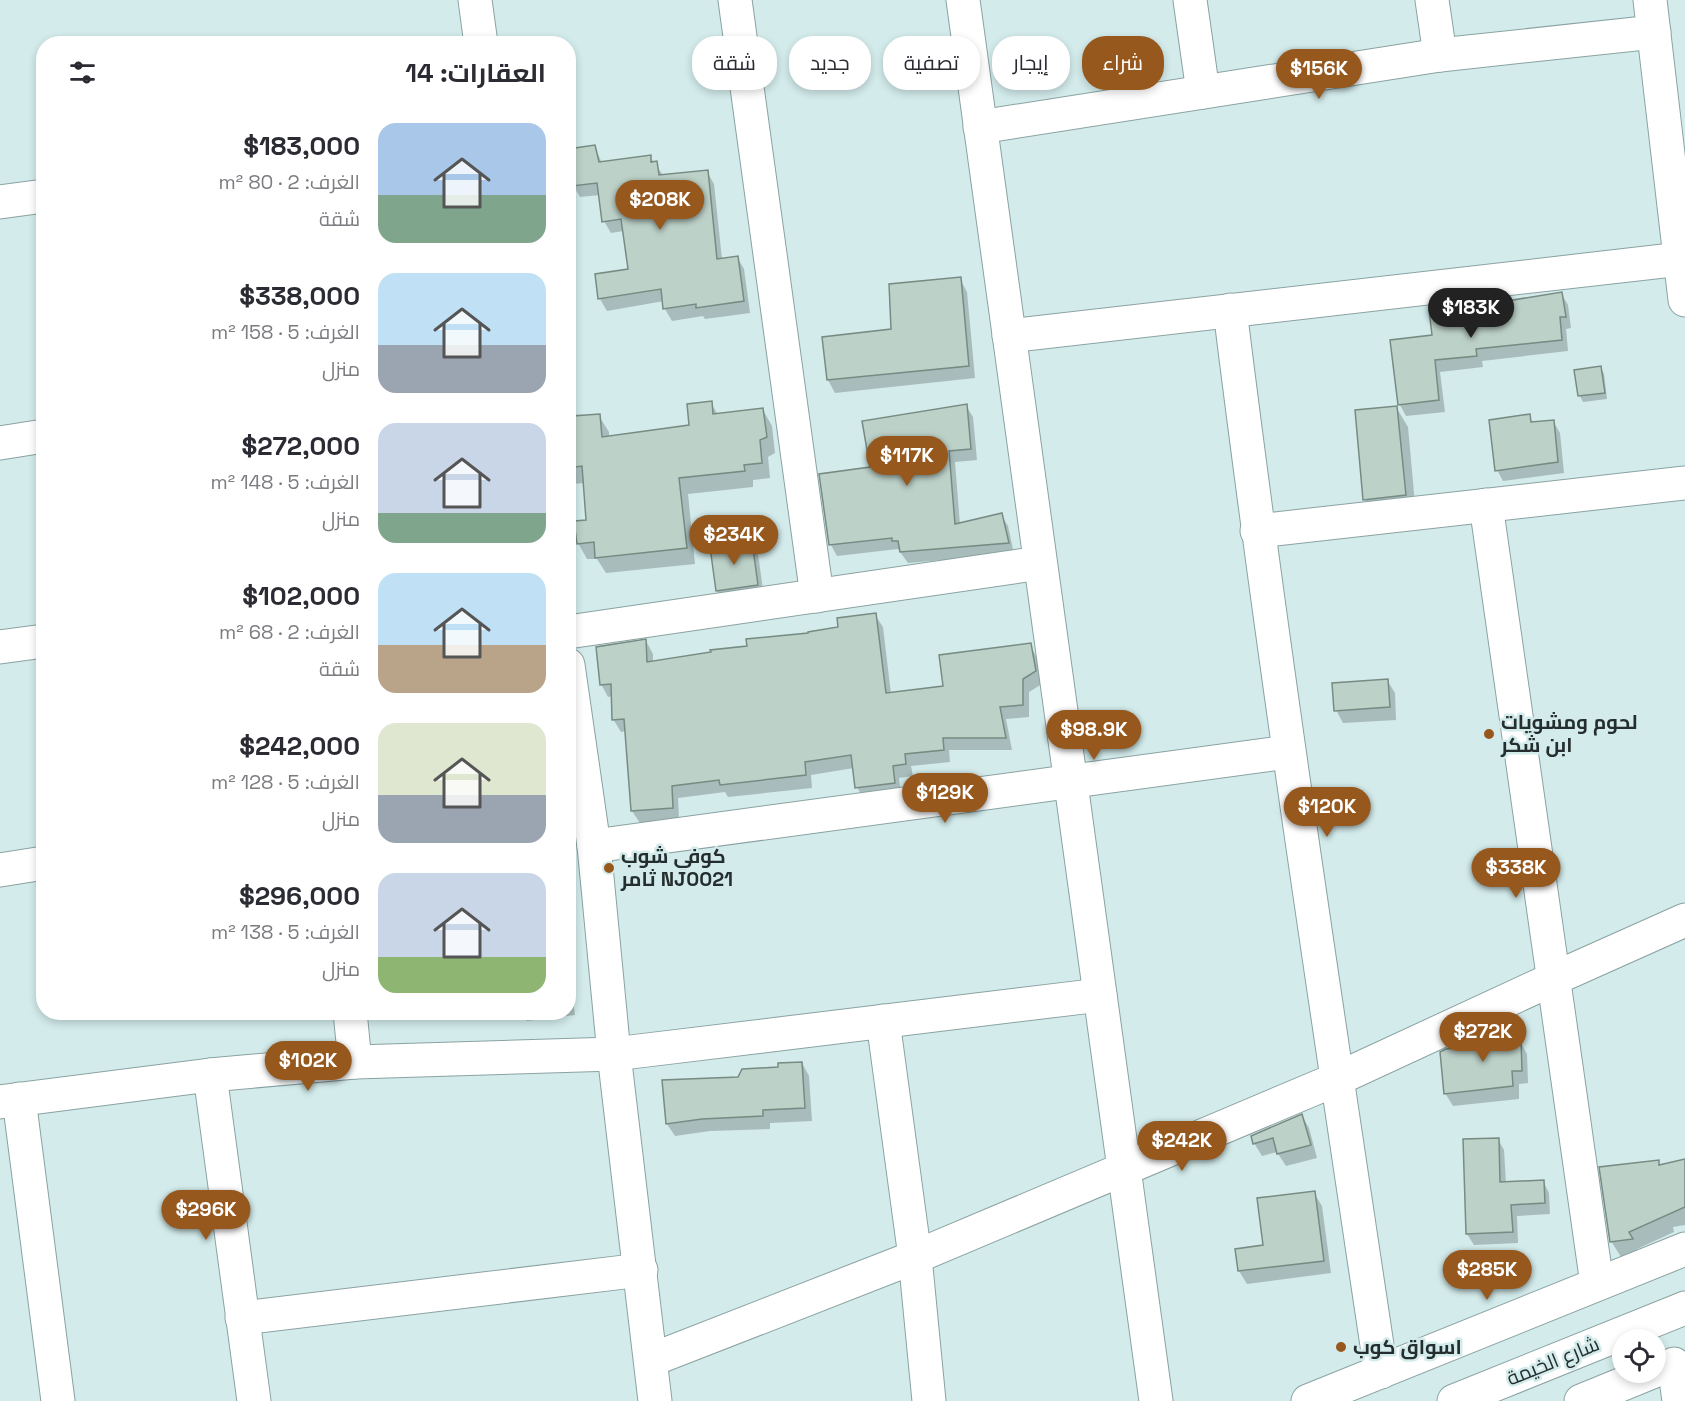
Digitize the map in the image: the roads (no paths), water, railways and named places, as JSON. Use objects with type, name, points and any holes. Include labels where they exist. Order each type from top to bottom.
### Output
[{"type":"street","points":[[475,0],[480,36]]},
{"type":"street","points":[[735,0],[817,596]]},
{"type":"street","points":[[963,0],[1156,1401]]},
{"type":"street","points":[[1190,0],[1203,92]]},
{"type":"street","points":[[1432,0],[1440,55]]},
{"type":"street","points":[[1650,0],[1685,300]]},
{"type":"street","points":[[980,127],[1440,55],[1654,32]]},
{"type":"street","points":[[0,202],[36,197]]},
{"type":"street","points":[[1009,336],[1681,259]]},
{"type":"street","points":[[1230,310],[1257,531],[1288,752],[1381,1372]]},
{"type":"street","points":[[0,442],[36,437]]},
{"type":"street","points":[[1257,531],[1685,483]]},
{"type":"street","points":[[1486,506],[1597,1284]]},
{"type":"street","points":[[576,631],[1040,563]]},
{"type":"street","points":[[0,647],[36,642]]},
{"type":"street","points":[[576,721],[594,846],[614,1054],[651,1360],[646,1400]]},
{"type":"street","points":[[594,846],[1288,752]]},
{"type":"street","points":[[0,870],[36,864]]},
{"type":"street","points":[[651,1360],[915,1257],[1338,1079],[1685,920]]},
{"type":"street","points":[[58,1401],[9,1100],[210,1075],[355,1062],[614,1054],[1100,994]]},
{"type":"street","points":[[351,1020],[355,1062]]},
{"type":"street","points":[[883,1022],[915,1257],[928,1401]]},
{"type":"street","points":[[210,1075],[254,1401]]},
{"type":"street","points":[[1308,1401],[1685,1249]]},
{"type":"street","points":[[242,1318],[641,1270]]},
{"type":"street","name":"شارع الخيمة","points":[[1454,1401],[1685,1308]]},
{"type":"street","points":[[1666,1366],[1679,1401]]},
{"type":"street","points":[[1581,1401],[1625,1383]]},
{"type":"place","name":"لحوم ومشويات ابن شكر","points":[[1489,734]]},
{"type":"place","name":"كوفي شوب ثامر NJ0021","points":[[609,868]]},
{"type":"place","name":"اسواق كوب","points":[[1341,1347]]}]
